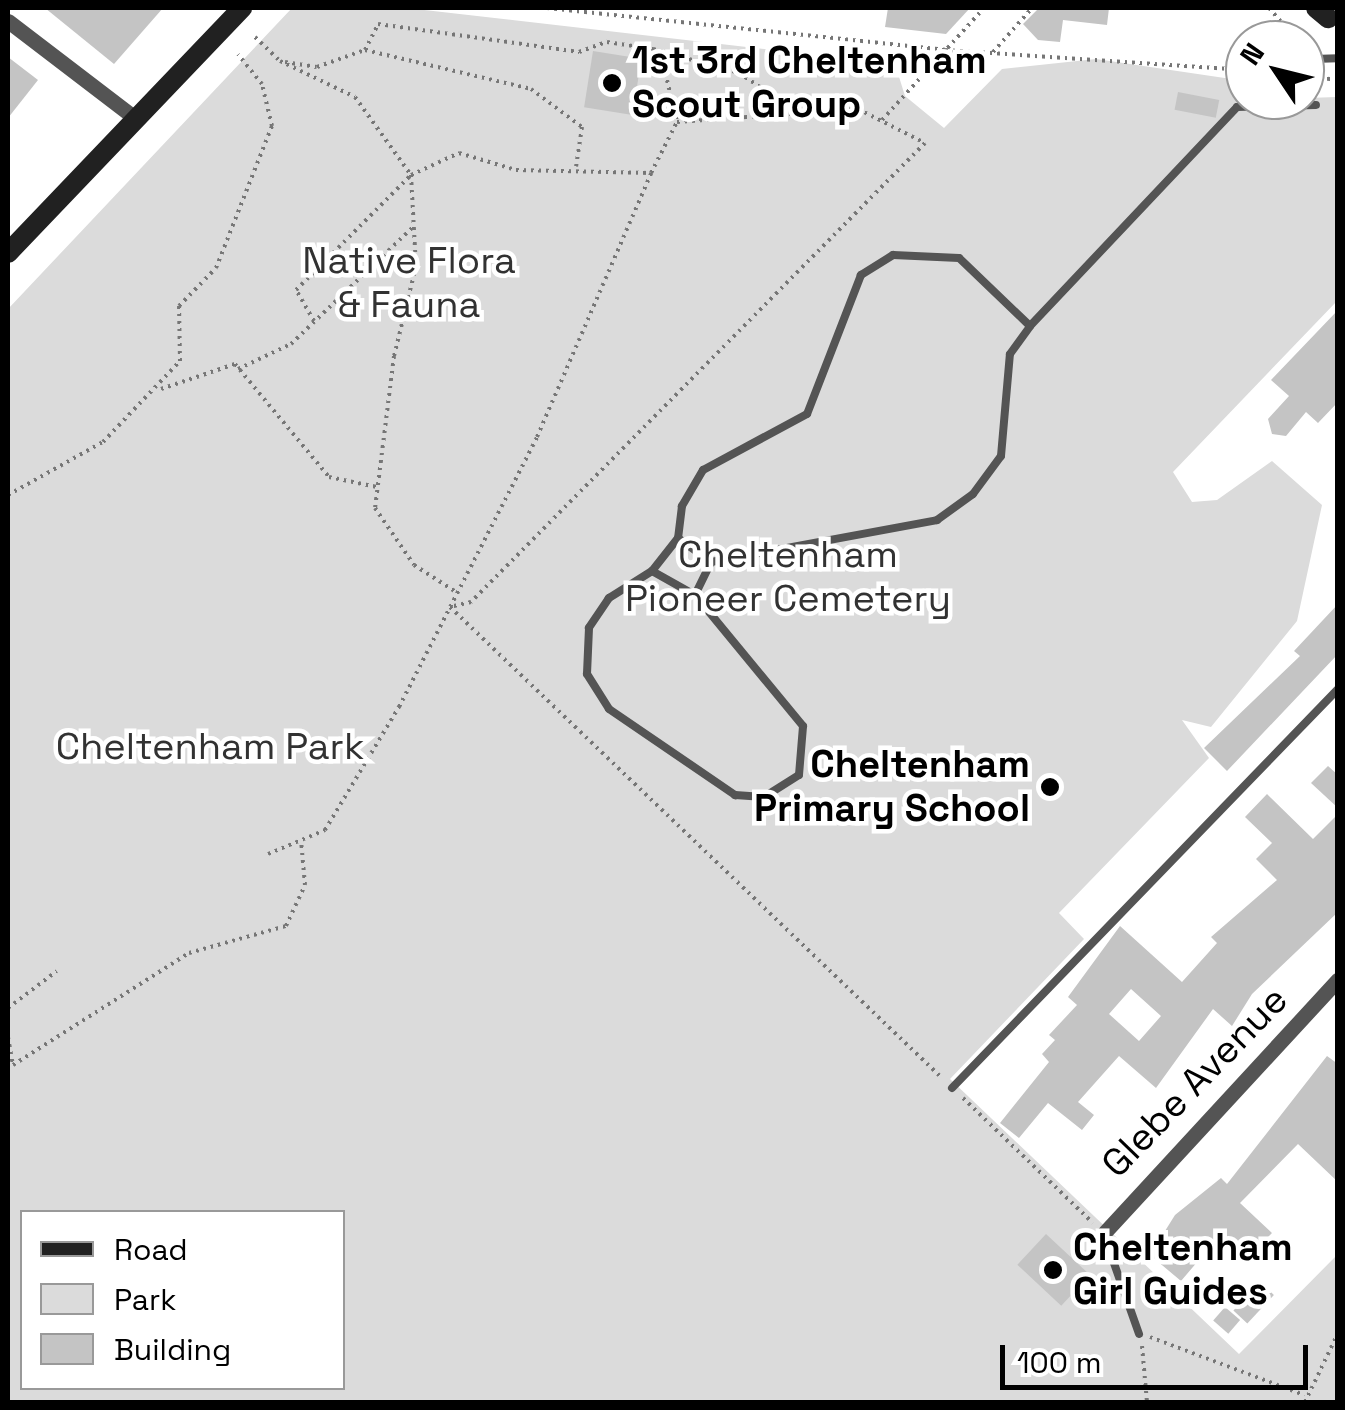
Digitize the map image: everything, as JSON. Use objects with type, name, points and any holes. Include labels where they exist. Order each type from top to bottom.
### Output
[{"type":"street","points":[[8,253],[242,8]]},
{"type":"street","points":[[1316,8],[1338,27]]},
{"type":"street","points":[[8,21],[136,119]]},
{"type":"street","name":"Glebe Avenue","points":[[1104,1233],[1338,978]]},
{"type":"lane","points":[[678,538],[711,562],[937,520],[973,494],[1001,456],[1010,354],[1030,326],[1226,120]]},
{"type":"lane","points":[[652,570],[695,594],[802,726],[799,775],[764,796],[735,795],[609,710],[587,674],[589,628],[608,598],[652,570],[678,538],[703,470],[807,414],[830,369],[849,291],[876,263],[912,253],[959,258],[1030,326]]},
{"type":"lane","points":[[695,594],[711,562]]},
{"type":"lane","points":[[952,1088],[1338,689]]},
{"type":"lane","points":[[1104,1233],[1139,1334]]},
{"type":"path","points":[[548,8],[946,50],[1225,69]]},
{"type":"path","points":[[882,120],[984,8]]},
{"type":"path","points":[[994,52],[1032,8]]},
{"type":"path","points":[[365,50],[378,24],[579,52],[607,42],[660,51],[739,73],[800,114]]},
{"type":"path","points":[[254,37],[280,61],[355,97],[412,175],[416,266],[378,488],[386,533],[456,592]]},
{"type":"path","points":[[280,61],[317,67],[365,50],[531,88],[582,127],[576,167]]},
{"type":"path","points":[[268,854],[325,830],[450,607],[537,438],[650,172],[676,122],[660,51]]},
{"type":"path","points":[[8,495],[102,442],[161,390],[180,361],[178,306],[216,268],[272,126],[262,84],[238,54]]},
{"type":"path","points":[[450,607],[471,602],[924,143],[858,108],[676,122]]},
{"type":"path","points":[[314,322],[296,290],[412,175],[459,154],[516,170],[576,167],[650,172]]},
{"type":"path","points":[[238,368],[267,360],[314,322],[415,226]]},
{"type":"path","points":[[161,390],[227,363],[238,368],[329,477],[378,488]]},
{"type":"path","points":[[450,607],[1104,1233]]},
{"type":"path","points":[[8,1037],[13,1066],[189,953],[286,926],[305,885],[301,840]]},
{"type":"path","points":[[8,1008],[57,971]]},
{"type":"path","points":[[1304,1402],[1304,1395],[1338,1333]]},
{"type":"path","points":[[1147,1402],[1139,1334],[1304,1395]]},
{"type":"green space","points":[[292,8],[407,8],[895,64],[905,96],[944,128],[1002,69],[1096,59],[1225,78],[1225,120],[1325,120],[1325,97],[1337,97],[1337,301],[1173,472],[1192,502],[1217,500],[1272,461],[1322,505],[1297,621],[1211,727],[1182,720],[1209,758],[1059,913],[1084,939],[950,1079],[1239,1354],[1337,1255],[1337,1402],[8,1402],[8,309]]},
{"type":"building","points":[[45,8],[163,8],[114,64]]},
{"type":"building","points":[[888,8],[970,8],[946,34],[885,27]]},
{"type":"building","points":[[1039,8],[1109,8],[1107,25],[1063,20],[1060,42],[1038,40],[1023,24]]},
{"type":"building","name":"1st 3rd Cheltenham Scout Group","points":[[593,51],[641,59],[632,115],[584,107]]},
{"type":"building","points":[[8,57],[38,80],[8,118]]},
{"type":"building","points":[[1178,92],[1219,100],[1216,118],[1175,110]]},
{"type":"building","points":[[1338,310],[1338,402],[1318,423],[1306,412],[1286,436],[1272,434],[1268,419],[1289,396],[1271,380]]},
{"type":"building","points":[[1338,604],[1338,654],[1227,771],[1204,748],[1300,656],[1294,651]]},
{"type":"building","points":[[1328,766],[1338,775],[1338,808],[1311,783]]},
{"type":"building","points":[[1267,794],[1313,839],[1338,814],[1338,912],[1252,994],[1232,1026],[1213,1009],[1156,1088],[1119,1056],[1078,1102],[1094,1115],[1082,1130],[1048,1103],[1019,1138],[1000,1123],[1049,1062],[1042,1054],[1055,1040],[1049,1035],[1077,1005],[1068,997],[1120,926],[1182,982],[1217,943],[1211,937],[1277,880],[1256,859],[1272,843],[1245,817]],"holes":[[[1131,989],[1161,1016],[1139,1041],[1109,1014]]]},
{"type":"building","points":[[1327,1056],[1338,1064],[1338,1182],[1298,1144],[1240,1203],[1272,1233],[1258,1247],[1247,1237],[1225,1261],[1210,1247],[1181,1281],[1150,1255],[1175,1215],[1221,1178],[1227,1184]]},
{"type":"building","name":"Cheltenham Girl Guides","points":[[1046,1234],[1090,1275],[1061,1306],[1017,1265]]},
{"type":"building","points":[[1260,1282],[1274,1295],[1247,1323],[1233,1311]]},
{"type":"building","points":[[1225,1307],[1240,1320],[1228,1334],[1213,1321]]},
{"type":"place","name":"1st 3rd Cheltenham Scout Group","points":[[612,83]]},
{"type":"place","name":"Cheltenham Primary School","points":[[1050,787]]},
{"type":"place","name":"Cheltenham Girl Guides","points":[[1053,1270]]},
{"type":"park label","name":"Native Flora & Fauna","points":[[409,283]]},
{"type":"park label","name":"Cheltenham Pioneer Cemetery","points":[[788,577]]},
{"type":"park label","name":"Cheltenham Park","points":[[210,747]]}]
